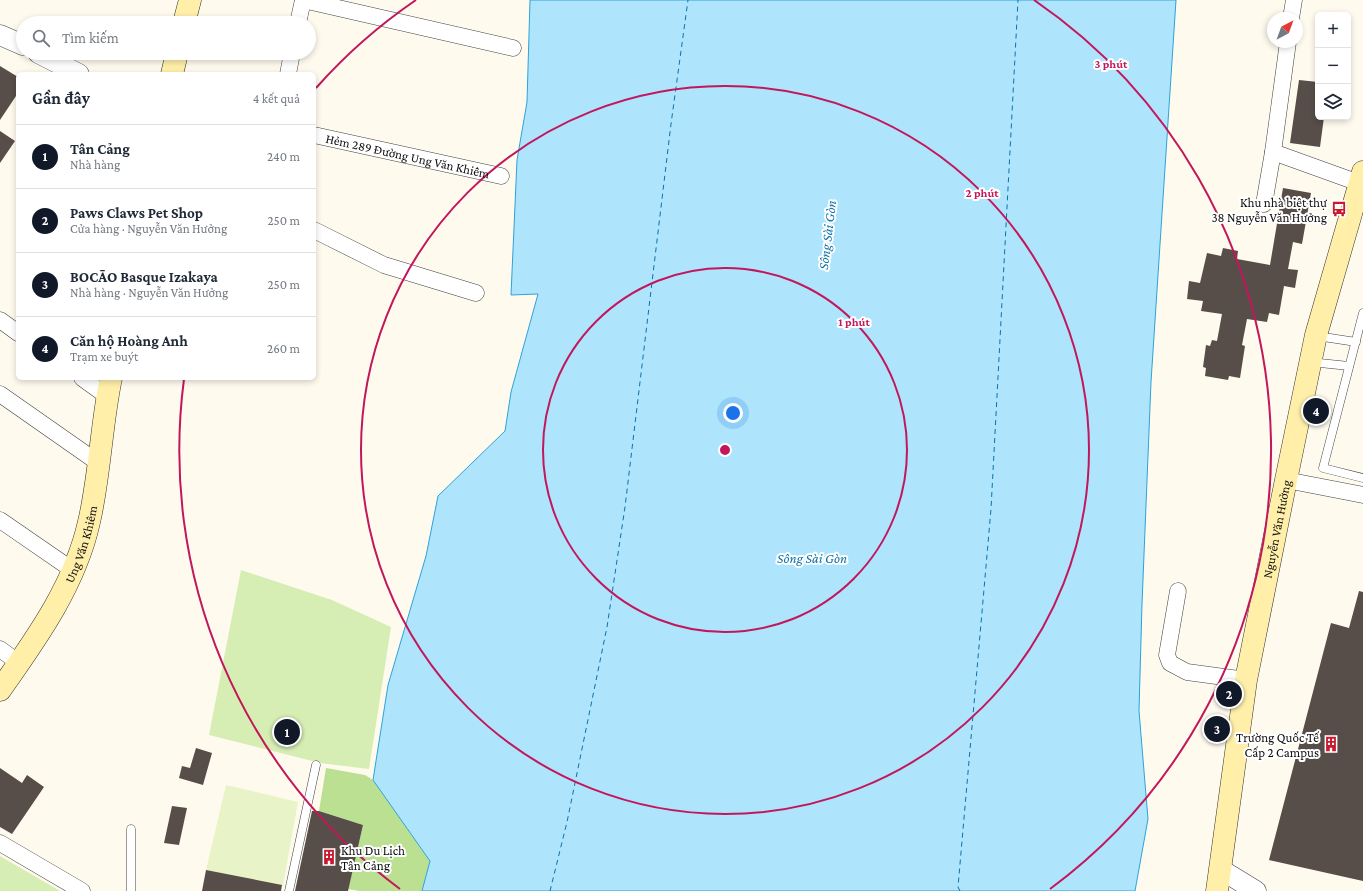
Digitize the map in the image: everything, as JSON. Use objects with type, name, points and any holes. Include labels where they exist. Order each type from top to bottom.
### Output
[{"type":"main road","points":[[186,16],[190,0]]},
{"type":"main road","points":[[172,72],[175,60]]},
{"type":"main road","name":"Nguyễn Văn Hưởng","points":[[1217,891],[1246,680],[1286,480],[1316,335],[1361,178]]},
{"type":"main road","name":"Ung Văn Khiêm","points":[[0,690],[50,616],[74,571],[89,523],[100,464],[109,387]]},
{"type":"street","points":[[300,16],[303,0],[513,48]]},
{"type":"street","points":[[1292,12],[1294,0]]},
{"type":"street","points":[[0,36],[16,42]]},
{"type":"street","points":[[1264,204],[1273,152],[1287,48]]},
{"type":"street","points":[[52,60],[75,72]]},
{"type":"street","points":[[288,72],[291,60]]},
{"type":"street","name":"Hẻm 289 Đường Ung Văn Khiêm","points":[[316,135],[501,176]]},
{"type":"street","points":[[1273,152],[1361,178]]},
{"type":"street","points":[[316,231],[384,265],[476,293]]},
{"type":"street","points":[[0,320],[16,332]]},
{"type":"street","points":[[88,380],[109,387]]},
{"type":"street","points":[[0,394],[100,464]]},
{"type":"street","points":[[1286,480],[1363,495]]},
{"type":"street","points":[[0,520],[74,571]]},
{"type":"street","points":[[1178,591],[1168,655],[1170,663],[1187,672],[1246,680]]},
{"type":"street","points":[[0,649],[19,663]]},
{"type":"street","points":[[0,843],[82,891]]},
{"type":"street","points":[[1220,869],[1256,891]]},
{"type":"lane","points":[[1363,313],[1323,468],[1363,478]]},
{"type":"lane","points":[[1316,335],[1356,342]]},
{"type":"lane","points":[[1310,362],[1349,366]]},
{"type":"lane","points":[[289,891],[316,765]]},
{"type":"lane","points":[[131,829],[131,891]]},
{"type":"green space","points":[[241,570],[332,600],[391,627],[369,769],[320,763],[209,735]]},
{"type":"green space","points":[[326,768],[365,775],[373,780],[430,861],[422,891],[359,891],[348,889],[363,825],[319,811]]},
{"type":"green space","points":[[226,785],[298,802],[283,886],[206,870]]},
{"type":"green space","points":[[0,856],[60,891],[0,891]]},
{"type":"water","name":"Sông Sài Gòn","points":[[530,0],[1176,0],[1151,382],[1142,604],[1139,711],[1148,819],[1135,891],[422,891],[430,861],[373,780],[388,685],[426,556],[438,496],[505,431],[511,392],[538,294],[511,295],[517,160],[527,102]]},
{"type":"building","points":[[0,66],[16,76],[16,96],[0,120]]},
{"type":"building","points":[[1299,80],[1315,82],[1315,120],[1324,120],[1320,147],[1290,143]]},
{"type":"building","points":[[0,131],[15,141],[0,163]]},
{"type":"building","points":[[1283,188],[1311,193],[1302,244],[1293,242],[1288,269],[1298,270],[1295,288],[1284,286],[1279,315],[1269,313],[1267,322],[1247,319],[1242,345],[1245,346],[1240,378],[1229,376],[1228,380],[1205,376],[1206,368],[1203,367],[1206,345],[1210,346],[1212,340],[1217,341],[1222,314],[1201,311],[1203,301],[1187,299],[1189,281],[1200,283],[1207,253],[1221,256],[1223,248],[1238,251],[1237,259],[1270,265]]},
{"type":"building","name":"Trường Quốc Tế Cấp 2 Campus","points":[[1359,591],[1363,592],[1363,881],[1269,860],[1331,623],[1349,628]]},
{"type":"building","points":[[196,748],[212,753],[203,785],[179,778],[182,766],[190,768]]},
{"type":"building","points":[[0,768],[22,783],[27,775],[44,787],[12,834],[0,827]]},
{"type":"building","points":[[172,806],[187,808],[179,845],[164,843]]},
{"type":"building","name":"Khu Du Lịch Tân Cảng","points":[[312,811],[319,811],[363,825],[348,891],[295,891]]},
{"type":"building","points":[[206,870],[282,885],[281,891],[202,891]]},
{"type":"ferry route","points":[[550,891],[567,822],[607,627],[625,507],[671,124],[688,0]]},
{"type":"ferry route","points":[[960,891],[958,887],[991,509],[1018,0]]},
{"type":"place","name":"Khu nhà biệt thự 38 Nguyễn Văn Hưởng","points":[[1339,209]]},
{"type":"place","name":"Căn hộ Hoàng Anh","points":[[1316,411]]},
{"type":"place","name":"Paws Claws Pet Shop","points":[[1229,694]]},
{"type":"place","name":"BOCĀO Basque Izakaya","points":[[1217,729]]},
{"type":"place","name":"Tân Cảng","points":[[287,732]]},
{"type":"place","name":"Trường Quốc Tế Cấp 2 Campus","points":[[1331,744]]},
{"type":"place","name":"Khu Du Lịch Tân Cảng","points":[[329,857]]}]
